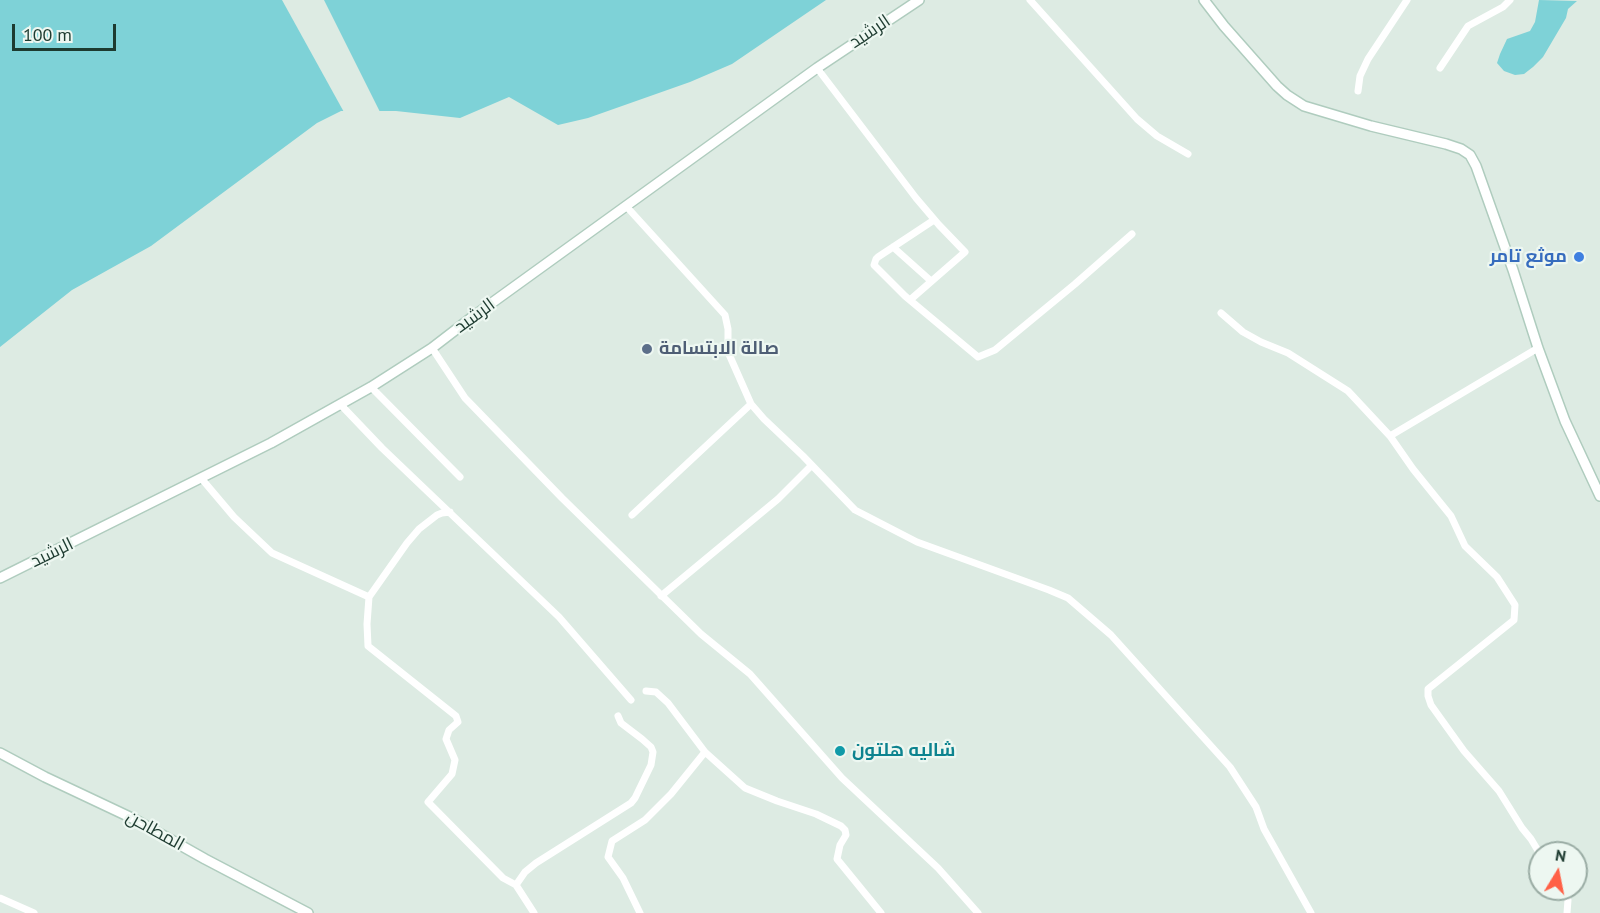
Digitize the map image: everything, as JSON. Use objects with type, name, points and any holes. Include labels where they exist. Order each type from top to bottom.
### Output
[{"type":"main road","name":"الرشيد","points":[[0,579],[271,443],[371,387],[432,348],[817,68],[919,0]]},
{"type":"main road","points":[[1204,0],[1277,86],[1304,106],[1371,126],[1446,144],[1470,155],[1476,166],[1565,421],[1600,496]]},
{"type":"main road","name":"المطاحن","points":[[0,753],[134,819],[205,860],[308,913]]},
{"type":"street","points":[[1029,0],[1137,119],[1157,136],[1188,154]]},
{"type":"street","points":[[1358,91],[1360,76],[1368,59],[1407,0]]},
{"type":"street","points":[[1440,68],[1468,26],[1503,7],[1510,0]]},
{"type":"street","points":[[817,68],[934,220],[965,252],[910,300]]},
{"type":"street","points":[[626,206],[725,315],[728,329],[728,352],[751,404],[855,510],[917,542],[1068,598],[1111,635],[1230,767],[1256,807],[1264,829],[1311,913]]},
{"type":"street","points":[[934,220],[876,259],[874,265],[910,300],[978,357],[995,350],[1076,284],[1132,234]]},
{"type":"street","points":[[893,247],[931,281]]},
{"type":"street","points":[[1221,314],[1243,332],[1294,356],[1348,391],[1390,436],[1451,516],[1465,546],[1497,577],[1515,605],[1514,620],[1428,689],[1428,696],[1431,705],[1464,751],[1499,791],[1531,841]]},
{"type":"street","points":[[432,348],[465,398],[661,596],[701,634],[750,674],[842,778],[938,867],[978,913]]},
{"type":"street","points":[[1390,436],[1538,348]]},
{"type":"street","points":[[371,387],[460,477]]},
{"type":"street","points":[[339,404],[559,617],[631,700]]},
{"type":"street","points":[[632,515],[751,404]]},
{"type":"street","points":[[661,596],[778,499],[811,466]]},
{"type":"street","points":[[201,478],[234,517],[272,553],[369,597]]},
{"type":"street","points":[[450,512],[437,515],[419,529],[369,597],[368,646],[458,719],[446,739],[455,760],[452,774],[428,802],[502,878],[516,885],[534,913]]},
{"type":"street","points":[[646,691],[656,692],[668,703],[705,752],[745,788],[816,814],[841,826],[846,835],[840,845],[837,859],[881,913]]},
{"type":"street","points":[[516,885],[536,863],[631,803],[635,798],[651,765],[653,752],[651,747],[621,723],[618,716]]},
{"type":"street","points":[[640,913],[623,878],[608,857],[612,841],[645,820],[671,794],[705,752]]},
{"type":"street","points":[[0,898],[34,913]]},
{"type":"water","points":[[0,0],[826,0],[732,64],[690,82],[588,118],[558,125],[509,97],[460,118],[396,111],[341,111],[317,123],[151,246],[72,290],[0,347]]},
{"type":"water","points":[[1539,0],[1577,1],[1568,9],[1566,18],[1543,57],[1533,67],[1524,74],[1515,75],[1504,71],[1497,63],[1507,39],[1530,31],[1535,22]]},
{"type":"pier","points":[[282,0],[324,0],[381,114],[345,114]]},
{"type":"place","name":"موثع تامر","points":[[1579,257]]},
{"type":"place","name":"صالة الابتسامة","points":[[647,349]]},
{"type":"place","name":"شاليه هلتون","points":[[840,751]]}]
